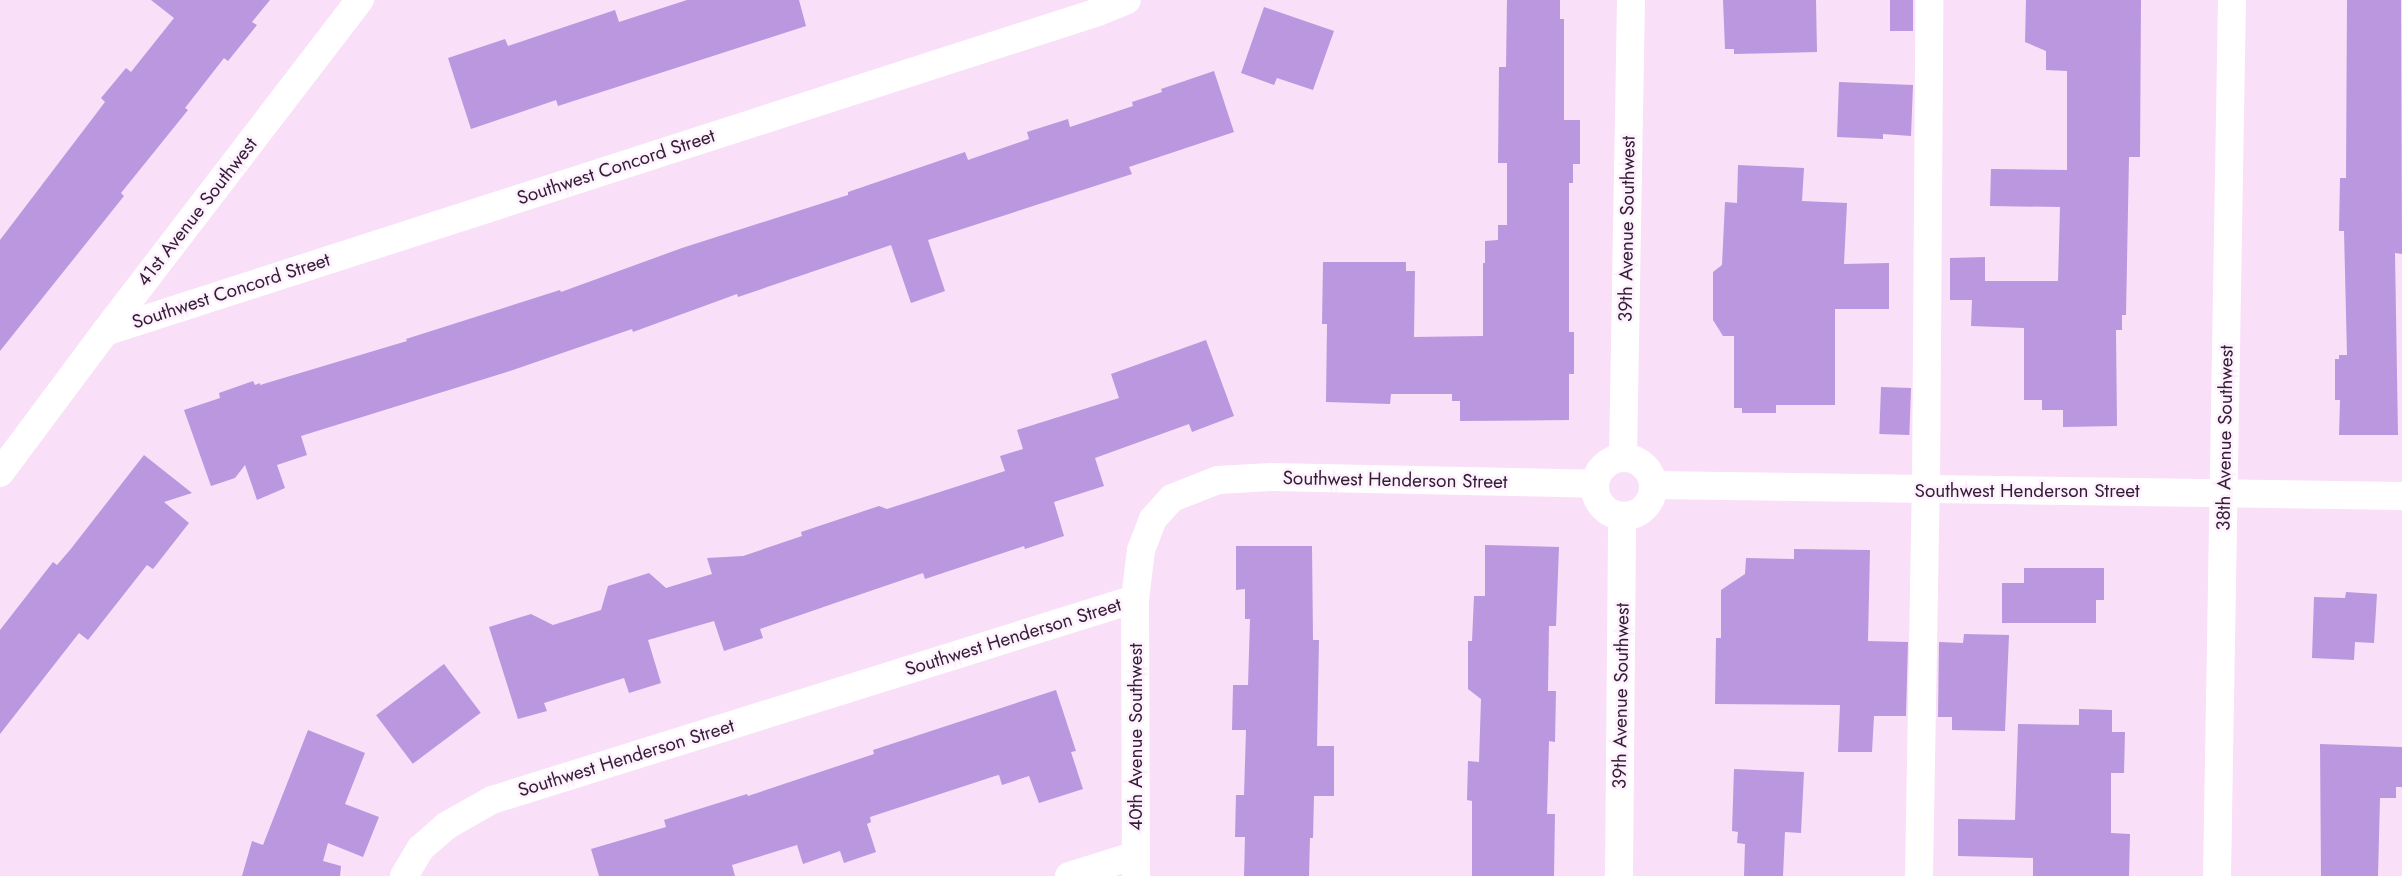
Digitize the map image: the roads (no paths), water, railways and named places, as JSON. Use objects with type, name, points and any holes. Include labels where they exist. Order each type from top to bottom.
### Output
[{"type":"street","name":"41st Avenue Southwest","points":[[0,473],[105,332],[360,0]]},
{"type":"street","name":"Southwest Concord Street","points":[[105,332],[1089,15],[1127,0]]},
{"type":"street","name":"39th Avenue Southwest","points":[[1623,458],[1630,0]]},
{"type":"street","points":[[1920,876],[1926,490],[1929,0]]},
{"type":"street","name":"38th Avenue Southwest","points":[[2217,876],[2232,0]]},
{"type":"street","points":[[1623,458],[1638,461],[1645,467],[1650,474],[1653,485],[1649,501],[1644,508],[1636,514],[1622,516],[1606,510],[1600,503],[1595,484],[1604,466],[1611,461],[1623,458]]},
{"type":"street","name":"Southwest Henderson Street","points":[[404,876],[421,848],[446,826],[492,800],[1135,599],[1140,550],[1153,520],[1172,498],[1218,480],[1271,477],[1595,484]]},
{"type":"street","name":"Southwest Henderson Street","points":[[1653,485],[2402,496]]},
{"type":"street","name":"39th Avenue Southwest","points":[[1619,876],[1622,516]]},
{"type":"street","name":"40th Avenue Southwest","points":[[1135,599],[1136,865]]},
{"type":"street","points":[[1069,876],[1136,865]]}]
